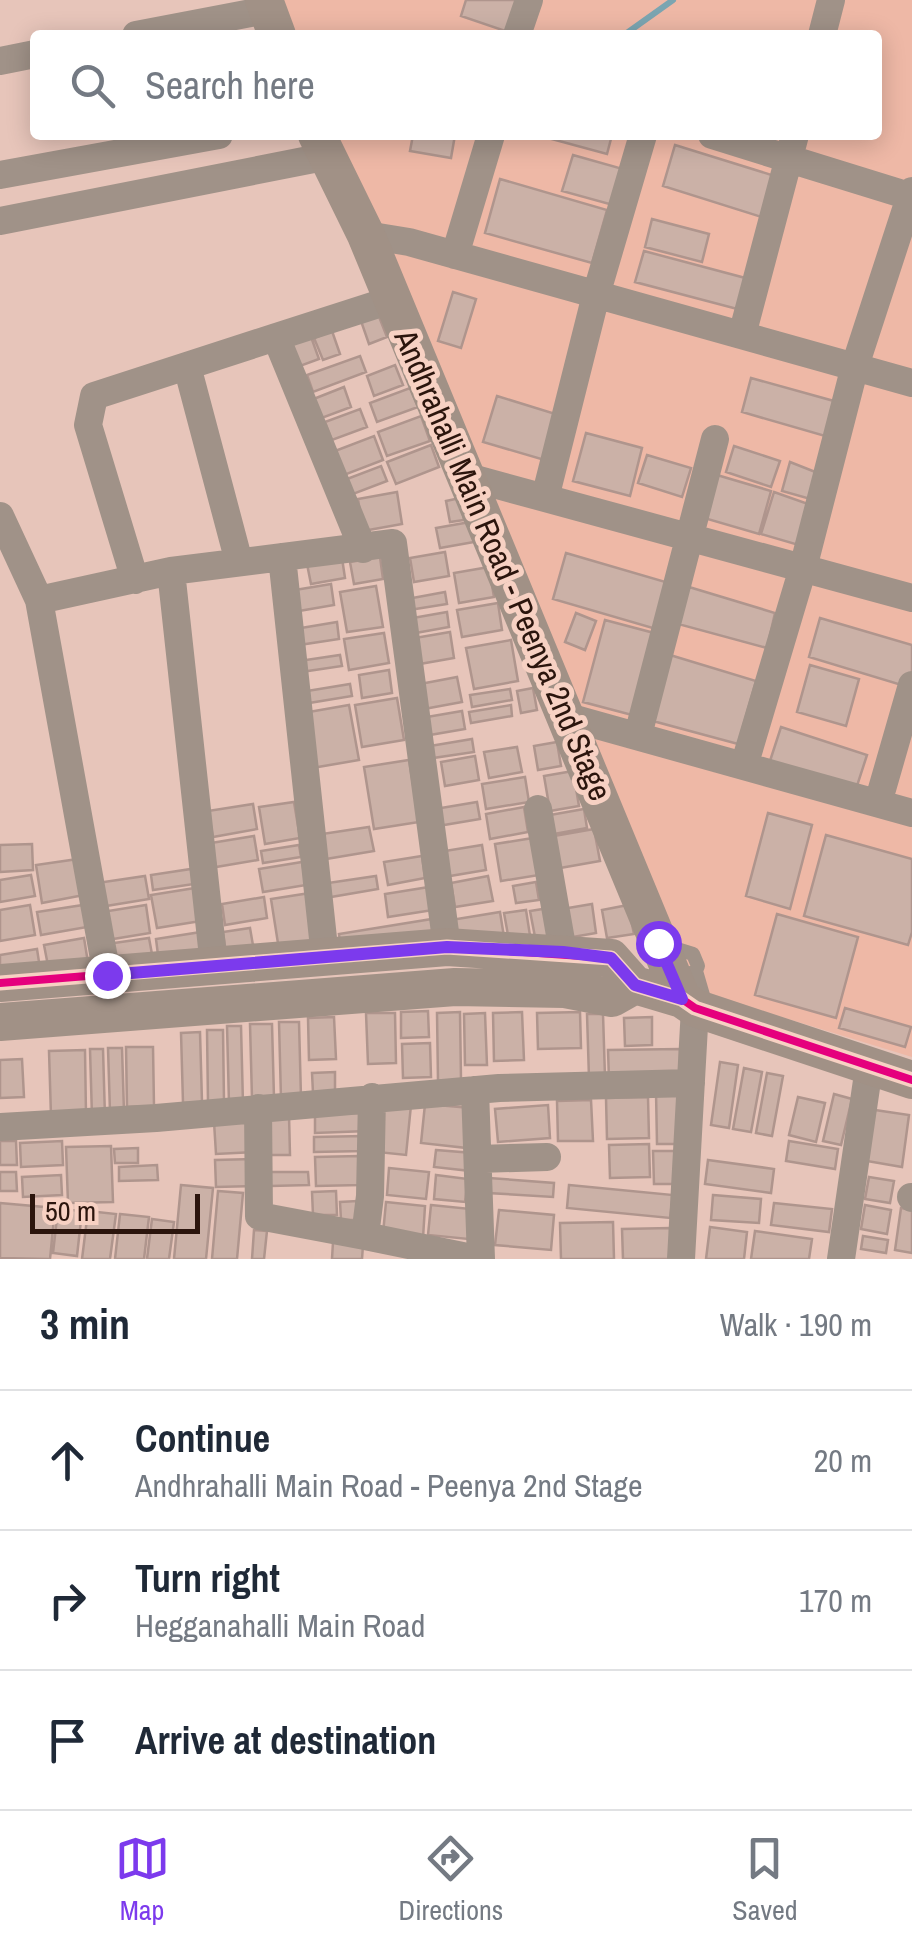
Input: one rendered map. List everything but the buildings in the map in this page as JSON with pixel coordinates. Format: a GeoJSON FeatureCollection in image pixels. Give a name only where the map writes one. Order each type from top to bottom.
{"type":"FeatureCollection","features":[{"type":"Feature","properties":{"kind":"main road","name":"Andhrahalli Main Road - Peenya 2nd Stage"},"geometry":{"type":"LineString","coordinates":[[323,145],[366,235],[468,477],[658,943],[691,994]]}},
{"type":"Feature","properties":{"kind":"main road"},"geometry":{"type":"LineString","coordinates":[[0,983],[447,947],[611,958],[635,985]]}},
{"type":"Feature","properties":{"kind":"main road"},"geometry":{"type":"LineString","coordinates":[[0,1022],[455,986],[565,990],[612,998],[635,985],[691,994],[869,1068],[912,1080]]}},
{"type":"Feature","properties":{"kind":"street"},"geometry":{"type":"LineString","coordinates":[[519,30],[529,0]]}},
{"type":"Feature","properties":{"kind":"street"},"geometry":{"type":"LineString","coordinates":[[823,30],[831,0]]}},
{"type":"Feature","properties":{"kind":"street"},"geometry":{"type":"LineString","coordinates":[[169,30],[269,15]]}},
{"type":"Feature","properties":{"kind":"street"},"geometry":{"type":"LineString","coordinates":[[0,61],[30,55]]}},
{"type":"Feature","properties":{"kind":"street"},"geometry":{"type":"LineString","coordinates":[[0,174],[191,140]]}},
{"type":"Feature","properties":{"kind":"street"},"geometry":{"type":"LineString","coordinates":[[455,255],[490,140]]}},
{"type":"Feature","properties":{"kind":"street"},"geometry":{"type":"LineString","coordinates":[[546,498],[596,296],[641,140]]}},
{"type":"Feature","properties":{"kind":"street"},"geometry":{"type":"LineString","coordinates":[[744,766],[803,568],[855,366],[911,195],[792,147],[745,140]]}},
{"type":"Feature","properties":{"kind":"street"},"geometry":{"type":"LineString","coordinates":[[0,221],[323,145]]}},
{"type":"Feature","properties":{"kind":"street"},"geometry":{"type":"LineString","coordinates":[[742,335],[792,147]]}},
{"type":"Feature","properties":{"kind":"street"},"geometry":{"type":"LineString","coordinates":[[366,235],[409,242],[912,383]]}},
{"type":"Feature","properties":{"kind":"street"},"geometry":{"type":"LineString","coordinates":[[135,580],[88,425],[94,396],[392,300]]}},
{"type":"Feature","properties":{"kind":"street"},"geometry":{"type":"LineString","coordinates":[[276,337],[363,549]]}},
{"type":"Feature","properties":{"kind":"street"},"geometry":{"type":"LineString","coordinates":[[187,366],[239,562]]}},
{"type":"Feature","properties":{"kind":"street"},"geometry":{"type":"LineString","coordinates":[[638,736],[715,440]]}},
{"type":"Feature","properties":{"kind":"street"},"geometry":{"type":"LineString","coordinates":[[468,477],[912,598]]}},
{"type":"Feature","properties":{"kind":"street"},"geometry":{"type":"LineString","coordinates":[[0,516],[39,600],[107,975]]}},
{"type":"Feature","properties":{"kind":"street"},"geometry":{"type":"LineString","coordinates":[[39,600],[171,570],[393,543],[447,947]]}},
{"type":"Feature","properties":{"kind":"street"},"geometry":{"type":"LineString","coordinates":[[282,557],[326,957]]}},
{"type":"Feature","properties":{"kind":"street"},"geometry":{"type":"LineString","coordinates":[[171,570],[214,966]]}},
{"type":"Feature","properties":{"kind":"street"},"geometry":{"type":"LineString","coordinates":[[878,803],[912,685]]}},
{"type":"Feature","properties":{"kind":"street"},"geometry":{"type":"LineString","coordinates":[[568,717],[912,813]]}},
{"type":"Feature","properties":{"kind":"street"},"geometry":{"type":"LineString","coordinates":[[538,809],[563,952]]}},
{"type":"Feature","properties":{"kind":"street"},"geometry":{"type":"LineString","coordinates":[[681,1259],[691,1083],[691,994]]}},
{"type":"Feature","properties":{"kind":"street"},"geometry":{"type":"LineString","coordinates":[[841,1259],[869,1068]]}},
{"type":"Feature","properties":{"kind":"street"},"geometry":{"type":"LineString","coordinates":[[0,1127],[476,1090],[691,1083]]}},
{"type":"Feature","properties":{"kind":"street"},"geometry":{"type":"LineString","coordinates":[[258,1108],[259,1216],[479,1259],[476,1090]]}},
{"type":"Feature","properties":{"kind":"street"},"geometry":{"type":"LineString","coordinates":[[365,1236],[372,1097]]}},
{"type":"Feature","properties":{"kind":"street"},"geometry":{"type":"LineString","coordinates":[[478,1159],[547,1157]]}},
{"type":"Feature","properties":{"kind":"shaded area"},"geometry":{"type":"Polygon","coordinates":[[[264,0],[912,0],[912,1057],[684,987],[318,140],[882,140],[882,30],[275,30],[264,0]]]}},
{"type":"Feature","properties":{"kind":"waterway"},"geometry":{"type":"LineString","coordinates":[[631,30],[673,0]]}},
{"type":"Feature","properties":{"kind":"transit line"},"geometry":{"type":"LineString","coordinates":[[0,983],[447,947],[611,958],[635,985],[912,1080]]}},
{"type":"Feature","properties":{"kind":"route"},"geometry":{"type":"LineString","coordinates":[[107,975],[447,947],[611,958],[635,985],[682,999],[658,943]]}}]}
